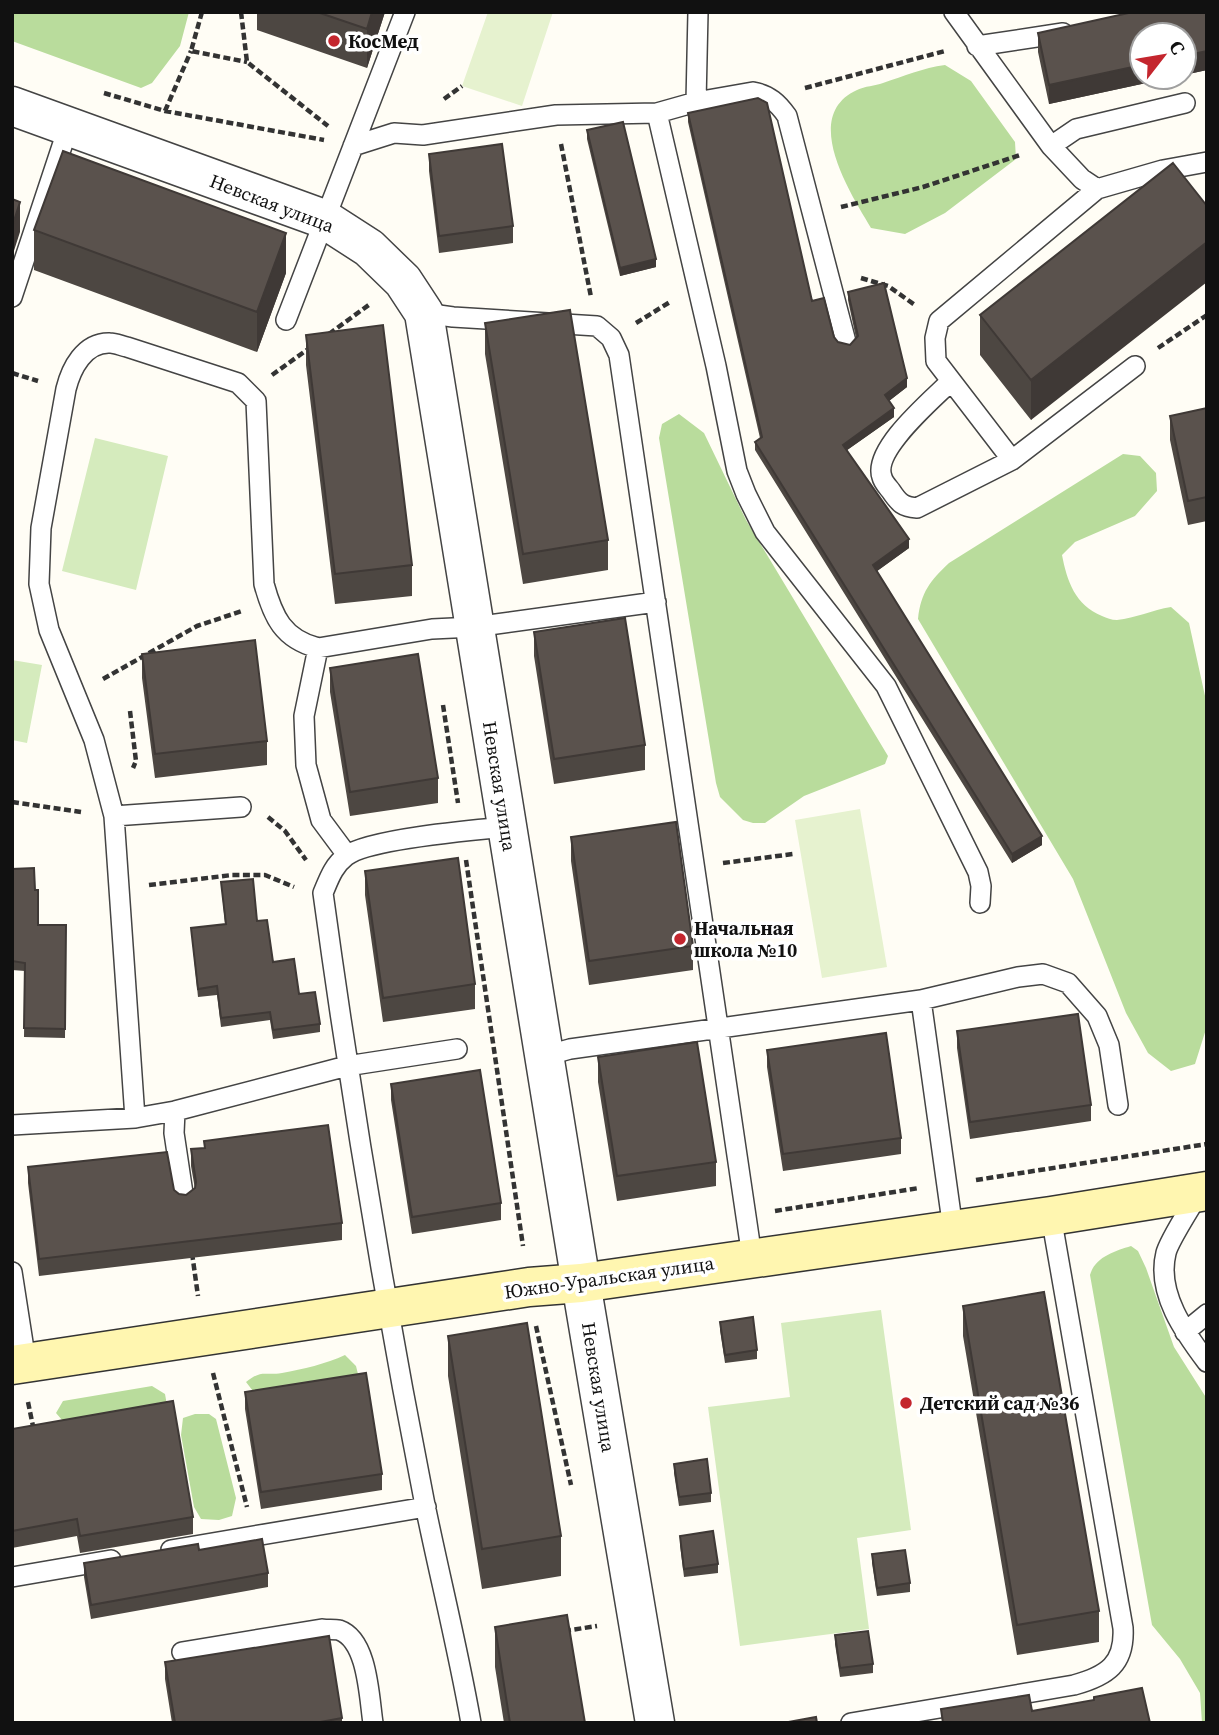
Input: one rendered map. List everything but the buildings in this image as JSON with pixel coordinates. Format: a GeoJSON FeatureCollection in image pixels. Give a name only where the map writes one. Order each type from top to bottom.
{"type":"FeatureCollection","features":[{"type":"Feature","properties":{"kind":"main road","name":"Южно-Уральская улица"},"geometry":{"type":"LineString","coordinates":[[19,1363],[389,1310],[529,1287],[581,1283],[1051,1216],[1204,1187]]}},
{"type":"Feature","properties":{"kind":"street","name":"Невская улица"},"geometry":{"type":"LineString","coordinates":[[12,106],[324,219],[369,248],[403,281],[425,313],[581,1283],[655,1723]]}},
{"type":"Feature","properties":{"kind":"lane"},"geometry":{"type":"LineString","coordinates":[[286,320],[405,12]]}},
{"type":"Feature","properties":{"kind":"lane"},"geometry":{"type":"LineString","coordinates":[[695,102],[698,12]]}},
{"type":"Feature","properties":{"kind":"lane"},"geometry":{"type":"LineString","coordinates":[[954,12],[1051,146],[1082,179],[1097,190]]}},
{"type":"Feature","properties":{"kind":"lane"},"geometry":{"type":"LineString","coordinates":[[977,46],[1084,29]]}},
{"type":"Feature","properties":{"kind":"lane"},"geometry":{"type":"LineString","coordinates":[[353,146],[394,134],[423,135],[556,115],[657,113],[695,102],[753,92],[770,97],[787,116],[846,342]]}},
{"type":"Feature","properties":{"kind":"lane"},"geometry":{"type":"LineString","coordinates":[[1051,146],[1076,129],[1185,103]]}},
{"type":"Feature","properties":{"kind":"lane"},"geometry":{"type":"LineString","coordinates":[[657,113],[698,285],[737,471],[746,494],[765,532],[886,685],[978,872],[980,903]]}},
{"type":"Feature","properties":{"kind":"lane"},"geometry":{"type":"LineString","coordinates":[[12,297],[68,128]]}},
{"type":"Feature","properties":{"kind":"lane"},"geometry":{"type":"LineString","coordinates":[[1012,460],[936,361],[935,338],[939,321],[1097,190],[1163,170],[1207,162]]}},
{"type":"Feature","properties":{"kind":"lane"},"geometry":{"type":"LineString","coordinates":[[425,313],[604,332],[619,355],[752,1257]]}},
{"type":"Feature","properties":{"kind":"lane"},"geometry":{"type":"LineString","coordinates":[[135,1118],[114,816],[94,740],[49,629],[39,583],[41,528],[71,369],[83,354],[109,343],[237,383],[256,401],[264,584],[280,624],[302,644],[318,648],[432,629],[474,627],[656,602]]}},
{"type":"Feature","properties":{"kind":"lane"},"geometry":{"type":"LineString","coordinates":[[950,382],[887,450],[882,461],[881,476],[899,503],[906,508],[917,508],[1012,460],[1135,366]]}},
{"type":"Feature","properties":{"kind":"lane"},"geometry":{"type":"LineString","coordinates":[[318,648],[304,716],[306,765],[321,820],[347,855]]}},
{"type":"Feature","properties":{"kind":"lane"},"geometry":{"type":"LineString","coordinates":[[114,816],[241,807]]}},
{"type":"Feature","properties":{"kind":"lane"},"geometry":{"type":"LineString","coordinates":[[471,1723],[389,1310],[347,1066],[323,893],[333,870],[347,855],[370,846],[462,831],[507,827]]}},
{"type":"Feature","properties":{"kind":"lane"},"geometry":{"type":"LineString","coordinates":[[545,1056],[570,1049],[921,1000],[1018,977],[1043,974],[1068,984],[1097,1016],[1109,1045],[1118,1105]]}},
{"type":"Feature","properties":{"kind":"lane"},"geometry":{"type":"LineString","coordinates":[[921,1000],[953,1229]]}},
{"type":"Feature","properties":{"kind":"lane"},"geometry":{"type":"LineString","coordinates":[[12,1125],[135,1118],[175,1111],[347,1066],[457,1049]]}},
{"type":"Feature","properties":{"kind":"lane"},"geometry":{"type":"LineString","coordinates":[[175,1111],[174,1133],[184,1200]]}},
{"type":"Feature","properties":{"kind":"lane"},"geometry":{"type":"LineString","coordinates":[[1204,1187],[1166,1253],[1165,1287],[1185,1332],[1207,1362]]}},
{"type":"Feature","properties":{"kind":"lane"},"geometry":{"type":"LineString","coordinates":[[851,1723],[1074,1685],[1105,1674],[1120,1656],[1124,1643],[1123,1628],[1051,1216]]}},
{"type":"Feature","properties":{"kind":"lane"},"geometry":{"type":"LineString","coordinates":[[12,1272],[19,1363]]}},
{"type":"Feature","properties":{"kind":"lane"},"geometry":{"type":"LineString","coordinates":[[1185,1332],[1207,1314]]}},
{"type":"Feature","properties":{"kind":"lane"},"geometry":{"type":"LineString","coordinates":[[157,1552],[426,1507]]}},
{"type":"Feature","properties":{"kind":"lane"},"geometry":{"type":"LineString","coordinates":[[12,1577],[130,1557]]}},
{"type":"Feature","properties":{"kind":"lane"},"geometry":{"type":"LineString","coordinates":[[182,1652],[322,1629],[340,1630],[353,1641],[363,1656],[373,1723]]}},
{"type":"Feature","properties":{"kind":"path"},"geometry":{"type":"LineString","coordinates":[[165,111],[191,51],[202,12]]}},
{"type":"Feature","properties":{"kind":"path"},"geometry":{"type":"LineString","coordinates":[[241,12],[247,62]]}},
{"type":"Feature","properties":{"kind":"path"},"geometry":{"type":"LineString","coordinates":[[770,97],[936,53],[977,46]]}},
{"type":"Feature","properties":{"kind":"path"},"geometry":{"type":"LineString","coordinates":[[191,51],[247,62],[353,146]]}},
{"type":"Feature","properties":{"kind":"path"},"geometry":{"type":"LineString","coordinates":[[102,92],[165,111],[353,146]]}},
{"type":"Feature","properties":{"kind":"path"},"geometry":{"type":"LineString","coordinates":[[556,115],[604,332],[698,285]]}},
{"type":"Feature","properties":{"kind":"path"},"geometry":{"type":"LineString","coordinates":[[813,213],[923,187],[1051,146]]}},
{"type":"Feature","properties":{"kind":"path"},"geometry":{"type":"LineString","coordinates":[[826,268],[888,286],[939,321]]}},
{"type":"Feature","properties":{"kind":"path"},"geometry":{"type":"LineString","coordinates":[[328,334],[374,301]]}},
{"type":"Feature","properties":{"kind":"path"},"geometry":{"type":"LineString","coordinates":[[1170,340],[1207,315]]}},
{"type":"Feature","properties":{"kind":"path"},"geometry":{"type":"LineString","coordinates":[[249,392],[317,342]]}},
{"type":"Feature","properties":{"kind":"path"},"geometry":{"type":"LineString","coordinates":[[76,699],[116,671],[197,626],[228,614],[270,604]]}},
{"type":"Feature","properties":{"kind":"path"},"geometry":{"type":"LineString","coordinates":[[12,802],[114,816]]}},
{"type":"Feature","properties":{"kind":"path"},"geometry":{"type":"LineString","coordinates":[[241,807],[269,818],[285,831],[301,851],[323,893]]}},
{"type":"Feature","properties":{"kind":"path"},"geometry":{"type":"LineString","coordinates":[[694,867],[793,854]]}},
{"type":"Feature","properties":{"kind":"path"},"geometry":{"type":"LineString","coordinates":[[119,889],[232,875],[265,875],[289,887],[323,893]]}},
{"type":"Feature","properties":{"kind":"path"},"geometry":{"type":"LineString","coordinates":[[746,1215],[1207,1144]]}},
{"type":"Feature","properties":{"kind":"path"},"geometry":{"type":"LineString","coordinates":[[19,1363],[35,1439]]}},
{"type":"Feature","properties":{"kind":"path"},"geometry":{"type":"LineString","coordinates":[[562,1631],[601,1626]]}},
{"type":"Feature","properties":{"kind":"green space"},"geometry":{"type":"Polygon","coordinates":[[[12,12],[189,12],[180,46],[152,83],[141,88],[12,41],[12,12]]]}},
{"type":"Feature","properties":{"kind":"green space"},"geometry":{"type":"Polygon","coordinates":[[[488,12],[553,12],[522,106],[462,86],[488,12]]]}},
{"type":"Feature","properties":{"kind":"green space"},"geometry":{"type":"Polygon","coordinates":[[[945,65],[971,81],[1015,142],[1016,159],[945,213],[905,234],[871,228],[852,196],[835,156],[831,136],[832,118],[840,102],[857,90],[945,65]]]}},
{"type":"Feature","properties":{"kind":"green space"},"geometry":{"type":"Polygon","coordinates":[[[679,414],[704,433],[746,520],[888,756],[885,764],[804,796],[765,823],[743,820],[720,797],[716,783],[659,438],[662,424],[679,414]]]}},
{"type":"Feature","properties":{"kind":"green space"},"geometry":{"type":"Polygon","coordinates":[[[95,438],[168,456],[136,590],[62,571],[95,438]]]}},
{"type":"Feature","properties":{"kind":"green space"},"geometry":{"type":"Polygon","coordinates":[[[1123,454],[1140,456],[1156,473],[1157,491],[1135,516],[1075,542],[1062,555],[1074,591],[1093,611],[1117,620],[1171,607],[1189,623],[1207,705],[1207,1026],[1195,1064],[1171,1071],[1148,1053],[1126,1013],[1073,879],[918,619],[921,601],[928,588],[949,563],[1123,454]]]}},
{"type":"Feature","properties":{"kind":"green space"},"geometry":{"type":"Polygon","coordinates":[[[12,660],[42,665],[27,743],[12,740],[12,660]]]}},
{"type":"Feature","properties":{"kind":"green space"},"geometry":{"type":"Polygon","coordinates":[[[860,809],[887,967],[822,978],[795,820],[860,809]]]}},
{"type":"Feature","properties":{"kind":"green space"},"geometry":{"type":"Polygon","coordinates":[[[1131,1246],[1138,1251],[1146,1268],[1174,1347],[1207,1399],[1207,1723],[1202,1723],[1200,1693],[1180,1659],[1152,1625],[1090,1275],[1101,1259],[1131,1246]]]}},
{"type":"Feature","properties":{"kind":"green space"},"geometry":{"type":"Polygon","coordinates":[[[881,1310],[911,1530],[857,1538],[869,1629],[740,1646],[708,1407],[790,1397],[781,1323],[881,1310]]]}},
{"type":"Feature","properties":{"kind":"green space"},"geometry":{"type":"Polygon","coordinates":[[[345,1355],[356,1366],[359,1378],[259,1399],[246,1382],[260,1374],[298,1370],[345,1355]]]}},
{"type":"Feature","properties":{"kind":"green space"},"geometry":{"type":"Polygon","coordinates":[[[152,1386],[165,1394],[168,1411],[68,1427],[56,1413],[63,1401],[152,1386]]]}},
{"type":"Feature","properties":{"kind":"green space"},"geometry":{"type":"Polygon","coordinates":[[[195,1414],[209,1414],[216,1419],[236,1498],[232,1516],[219,1520],[201,1519],[194,1507],[181,1435],[183,1418],[195,1414]]]}},
{"type":"Feature","properties":{"kind":"place","name":"КосМед"},"geometry":{"type":"Point","coordinates":[334,41]}},
{"type":"Feature","properties":{"kind":"place","name":"Начальная школа №10"},"geometry":{"type":"Point","coordinates":[680,939]}},
{"type":"Feature","properties":{"kind":"place","name":"Детский сад №36"},"geometry":{"type":"Point","coordinates":[906,1403]}}]}
